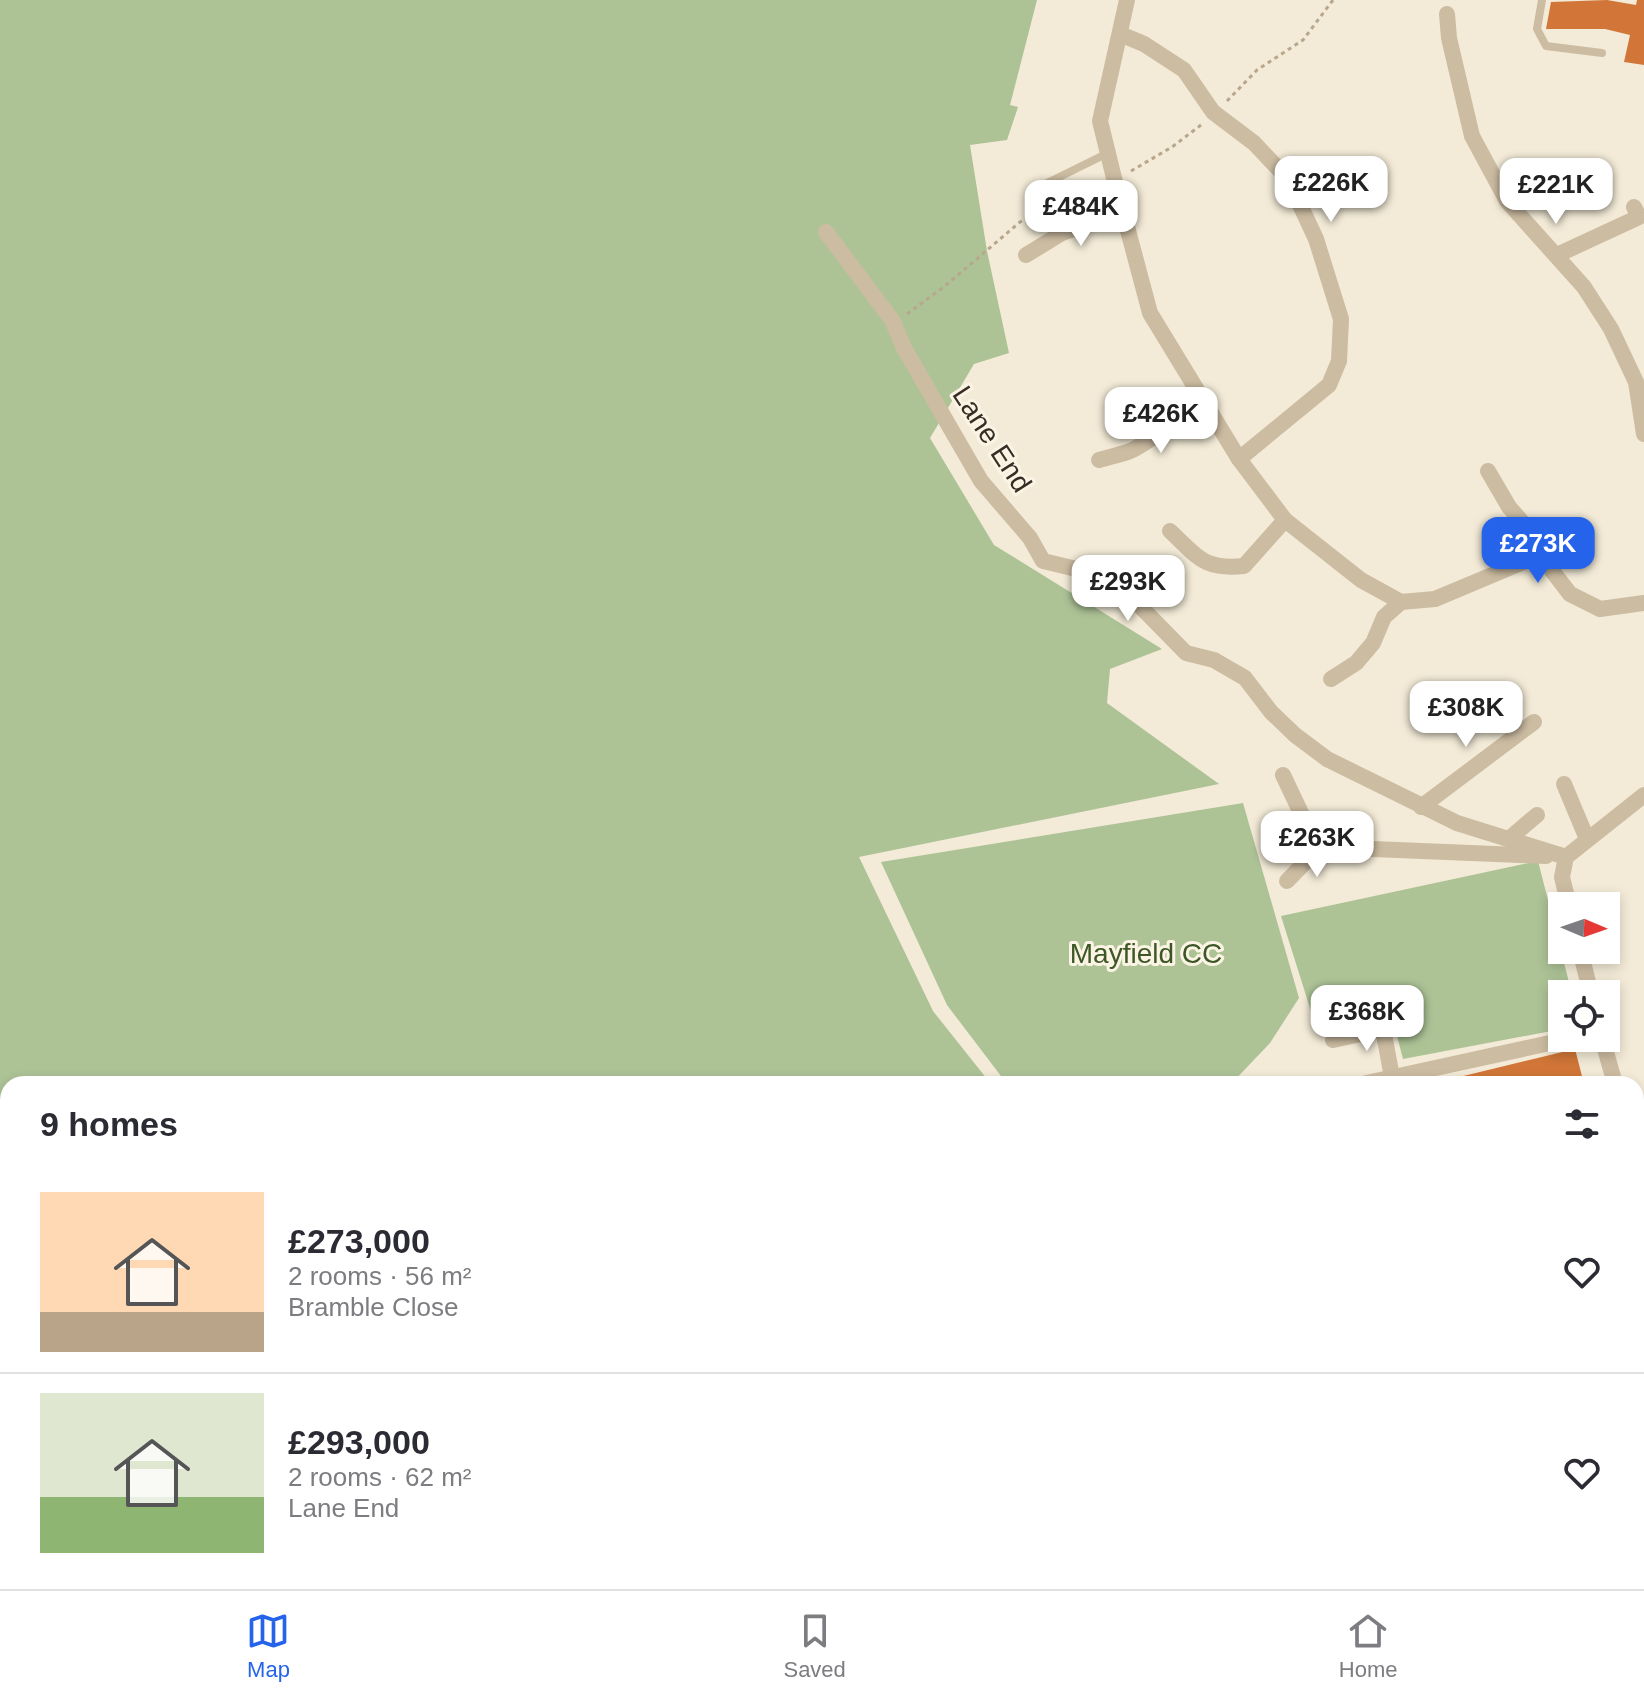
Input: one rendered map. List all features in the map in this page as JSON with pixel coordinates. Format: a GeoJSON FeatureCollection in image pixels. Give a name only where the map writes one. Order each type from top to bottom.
{"type":"FeatureCollection","features":[{"type":"Feature","properties":{"kind":"street"},"geometry":{"type":"LineString","coordinates":[[1127,0],[1100,121],[1150,313],[1239,459],[1285,520],[1361,580],[1401,602],[1435,599],[1540,555]]}},
{"type":"Feature","properties":{"kind":"street"},"geometry":{"type":"LineString","coordinates":[[1447,14],[1449,38],[1472,136],[1507,201],[1584,287],[1611,329],[1640,380],[1644,434]]}},
{"type":"Feature","properties":{"kind":"street"},"geometry":{"type":"LineString","coordinates":[[1120,34],[1144,44],[1184,70],[1213,112],[1254,143],[1288,179],[1316,239],[1341,319],[1339,361],[1329,385],[1239,459]]}},
{"type":"Feature","properties":{"kind":"street"},"geometry":{"type":"LineString","coordinates":[[1557,255],[1639,217],[1634,207]]}},
{"type":"Feature","properties":{"kind":"street"},"geometry":{"type":"LineString","coordinates":[[1026,255],[1062,233],[1123,212]]}},
{"type":"Feature","properties":{"kind":"street","name":"Lane End"},"geometry":{"type":"LineString","coordinates":[[826,232],[892,320],[904,348],[981,481],[1030,538],[1043,561],[1089,572],[1133,599],[1186,653],[1214,660],[1245,678],[1271,712],[1327,759],[1457,823],[1566,857]]}},
{"type":"Feature","properties":{"kind":"street"},"geometry":{"type":"LineString","coordinates":[[1099,460],[1131,450],[1175,418],[1204,403]]}},
{"type":"Feature","properties":{"kind":"street"},"geometry":{"type":"LineString","coordinates":[[1488,471],[1509,507],[1530,531],[1540,555],[1570,594],[1600,609],[1644,603]]}},
{"type":"Feature","properties":{"kind":"street"},"geometry":{"type":"LineString","coordinates":[[1170,531],[1204,563],[1222,568],[1244,566],[1285,520]]}},
{"type":"Feature","properties":{"kind":"street"},"geometry":{"type":"LineString","coordinates":[[1331,679],[1356,663],[1373,643],[1384,617],[1401,602]]}},
{"type":"Feature","properties":{"kind":"street"},"geometry":{"type":"LineString","coordinates":[[1421,807],[1534,722]]}},
{"type":"Feature","properties":{"kind":"street"},"geometry":{"type":"LineString","coordinates":[[1283,775],[1318,849]]}},
{"type":"Feature","properties":{"kind":"street"},"geometry":{"type":"LineString","coordinates":[[1564,784],[1587,839]]}},
{"type":"Feature","properties":{"kind":"street"},"geometry":{"type":"LineString","coordinates":[[1566,892],[1562,877],[1566,857],[1644,795]]}},
{"type":"Feature","properties":{"kind":"street"},"geometry":{"type":"LineString","coordinates":[[1510,838],[1537,815]]}},
{"type":"Feature","properties":{"kind":"street"},"geometry":{"type":"LineString","coordinates":[[1287,881],[1318,849],[1566,857]]}},
{"type":"Feature","properties":{"kind":"street"},"geometry":{"type":"LineString","coordinates":[[1333,1040],[1383,1029],[1392,1076]]}},
{"type":"Feature","properties":{"kind":"street"},"geometry":{"type":"LineString","coordinates":[[1397,1076],[1548,1043]]}},
{"type":"Feature","properties":{"kind":"street"},"geometry":{"type":"LineString","coordinates":[[1606,1052],[1613,1076]]}},
{"type":"Feature","properties":{"kind":"lane"},"geometry":{"type":"LineString","coordinates":[[1542,0],[1537,29],[1546,46],[1602,53]]}},
{"type":"Feature","properties":{"kind":"lane"},"geometry":{"type":"LineString","coordinates":[[1039,187],[1108,153]]}},
{"type":"Feature","properties":{"kind":"path"},"geometry":{"type":"LineString","coordinates":[[892,320],[895,323],[1020,222],[1090,185],[1130,172],[1172,147],[1209,119],[1257,70],[1303,40],[1333,0]]}},
{"type":"Feature","properties":{"kind":"green space"},"geometry":{"type":"Polygon","coordinates":[[[0,0],[1037,0],[1010,105],[1018,107],[1007,140],[970,145],[987,251],[1009,353],[974,364],[930,438],[994,545],[1162,649],[1110,669],[1107,703],[1219,784],[859,857],[933,1011],[985,1076],[0,1076],[0,0]]]}},
{"type":"Feature","properties":{"kind":"green space","name":"Mayfield CC"},"geometry":{"type":"Polygon","coordinates":[[[1243,803],[1299,998],[1270,1043],[1239,1076],[1001,1076],[947,1005],[881,862],[1243,803]]]}},
{"type":"Feature","properties":{"kind":"green space"},"geometry":{"type":"Polygon","coordinates":[[[1538,861],[1548,900],[1548,964],[1564,964],[1568,980],[1548,980],[1548,1032],[1403,1059],[1389,1005],[1315,1024],[1281,916],[1538,861]]]}},
{"type":"Feature","properties":{"kind":"building"},"geometry":{"type":"Polygon","coordinates":[[[1607,0],[1636,5],[1637,0],[1644,0],[1644,65],[1624,62],[1630,35],[1605,29],[1546,29],[1551,2],[1607,0]]]}},
{"type":"Feature","properties":{"kind":"building"},"geometry":{"type":"Polygon","coordinates":[[[1563,1052],[1576,1052],[1582,1076],[1463,1076],[1563,1052]]]}}]}
